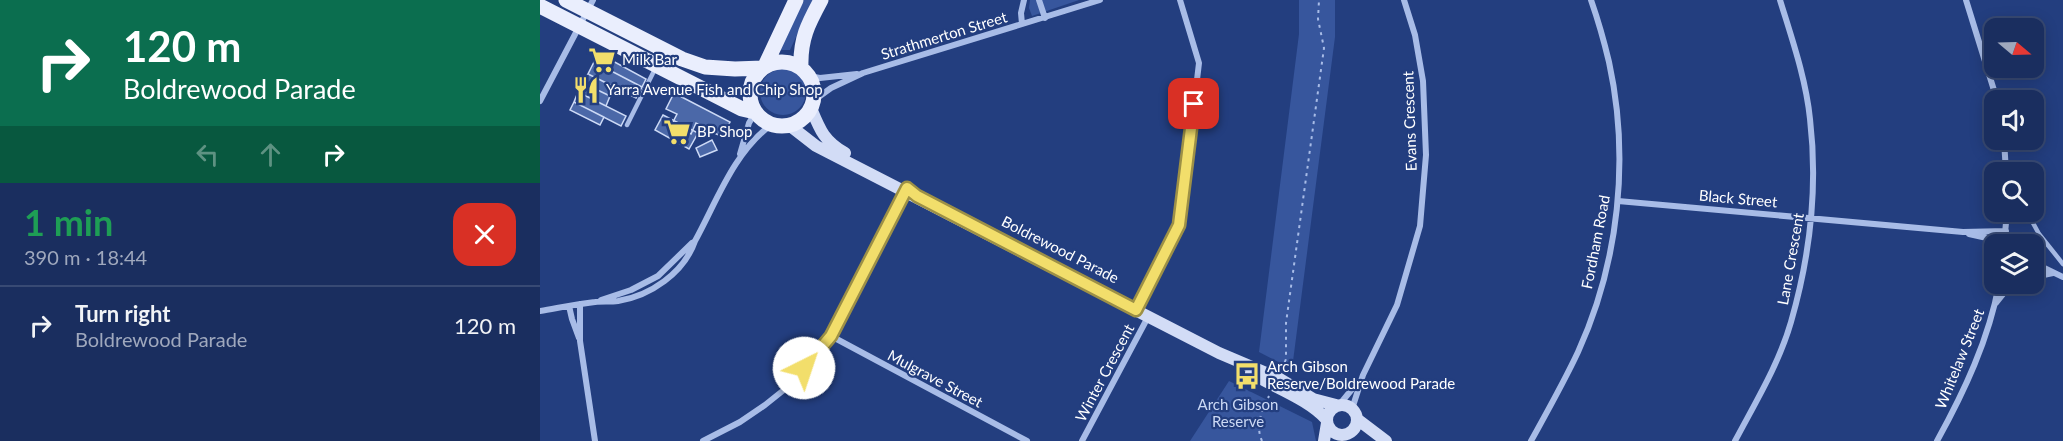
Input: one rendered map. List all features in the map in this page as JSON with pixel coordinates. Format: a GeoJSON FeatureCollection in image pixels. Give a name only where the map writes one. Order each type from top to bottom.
{"type":"FeatureCollection","features":[{"type":"Feature","properties":{"kind":"main road"},"geometry":{"type":"LineString","coordinates":[[566,0],[590,6],[679,57],[705,67],[735,69],[764,67],[783,62],[805,72]]}},
{"type":"Feature","properties":{"kind":"main road"},"geometry":{"type":"LineString","coordinates":[[796,0],[764,67],[758,72],[751,85],[750,99],[755,112],[765,122],[771,124],[789,126],[802,119],[812,105],[814,88],[805,72],[801,45],[807,26],[821,0]]}},
{"type":"Feature","properties":{"kind":"main road"},"geometry":{"type":"LineString","coordinates":[[540,6],[742,110],[755,112]]}},
{"type":"Feature","properties":{"kind":"main road"},"geometry":{"type":"LineString","coordinates":[[671,72],[679,57]]}},
{"type":"Feature","properties":{"kind":"main road","name":"Boldrewood Parade"},"geometry":{"type":"LineString","coordinates":[[812,105],[821,134],[835,147],[910,192]]}},
{"type":"Feature","properties":{"kind":"main road","name":"Boldrewood Parade"},"geometry":{"type":"LineString","coordinates":[[789,126],[816,146],[910,192],[1276,383],[1313,399],[1346,409],[1386,441]]}},
{"type":"Feature","properties":{"kind":"main road","name":"Boldrewood Parade"},"geometry":{"type":"LineString","coordinates":[[1276,383],[1311,405],[1327,421]]}},
{"type":"Feature","properties":{"kind":"main road"},"geometry":{"type":"LineString","coordinates":[[1324,441],[1327,421],[1329,411],[1346,409],[1356,424],[1344,436],[1332,432],[1327,421]]}},
{"type":"Feature","properties":{"kind":"main road","name":"Boldrewood Parade"},"geometry":{"type":"LineString","coordinates":[[1344,436],[1386,441]]}},
{"type":"Feature","properties":{"kind":"street"},"geometry":{"type":"LineString","coordinates":[[1022,24],[1021,13],[1024,0]]}},
{"type":"Feature","properties":{"kind":"street"},"geometry":{"type":"LineString","coordinates":[[1039,0],[1045,18]]}},
{"type":"Feature","properties":{"kind":"street","name":"Strathmerton Street"},"geometry":{"type":"LineString","coordinates":[[812,105],[831,88],[864,73],[1100,0]]}},
{"type":"Feature","properties":{"kind":"street"},"geometry":{"type":"LineString","coordinates":[[1136,310],[1180,222],[1199,63],[1180,0]]}},
{"type":"Feature","properties":{"kind":"street","name":"Evans Crescent"},"geometry":{"type":"LineString","coordinates":[[1346,409],[1397,305],[1420,226],[1426,155],[1423,81],[1415,35],[1404,0]]}},
{"type":"Feature","properties":{"kind":"street","name":"Fordham Road"},"geometry":{"type":"LineString","coordinates":[[1531,441],[1578,351],[1591,317],[1602,285],[1618,201],[1619,152],[1616,110],[1609,62],[1591,0]]}},
{"type":"Feature","properties":{"kind":"street","name":"Lane Crescent"},"geometry":{"type":"LineString","coordinates":[[1735,441],[1768,378],[1791,323],[1805,264],[1812,218],[1810,118],[1797,57],[1780,0]]}},
{"type":"Feature","properties":{"kind":"street"},"geometry":{"type":"LineString","coordinates":[[1966,0],[1994,90]]}},
{"type":"Feature","properties":{"kind":"street"},"geometry":{"type":"LineString","coordinates":[[540,101],[590,6]]}},
{"type":"Feature","properties":{"kind":"street","name":"Strathmerton Street"},"geometry":{"type":"LineString","coordinates":[[805,72],[820,78],[864,73]]}},
{"type":"Feature","properties":{"kind":"street"},"geometry":{"type":"LineString","coordinates":[[738,160],[749,123],[755,112]]}},
{"type":"Feature","properties":{"kind":"street"},"geometry":{"type":"LineString","coordinates":[[540,311],[597,301],[617,301],[637,296],[666,279],[686,260],[738,160],[760,133],[771,124]]}},
{"type":"Feature","properties":{"kind":"street"},"geometry":{"type":"LineString","coordinates":[[703,441],[740,422],[765,405],[785,388],[831,336],[910,192]]}},
{"type":"Feature","properties":{"kind":"street","name":"Black Street"},"geometry":{"type":"LineString","coordinates":[[1618,201],[1963,232],[2006,231]]}},
{"type":"Feature","properties":{"kind":"street"},"geometry":{"type":"LineString","coordinates":[[2006,222],[2006,234]]}},
{"type":"Feature","properties":{"kind":"street","name":"Black Street"},"geometry":{"type":"LineString","coordinates":[[1963,232],[1984,239]]}},
{"type":"Feature","properties":{"kind":"street"},"geometry":{"type":"LineString","coordinates":[[2044,268],[2053,273]]}},
{"type":"Feature","properties":{"kind":"street"},"geometry":{"type":"LineString","coordinates":[[2044,272],[2063,276]]}},
{"type":"Feature","properties":{"kind":"street"},"geometry":{"type":"LineString","coordinates":[[2044,275],[2053,273]]}},
{"type":"Feature","properties":{"kind":"street","name":"Whitelaw Street"},"geometry":{"type":"LineString","coordinates":[[1937,441],[1962,395],[1997,294]]}},
{"type":"Feature","properties":{"kind":"street"},"geometry":{"type":"LineString","coordinates":[[1995,303],[2003,294]]}},
{"type":"Feature","properties":{"kind":"street"},"geometry":{"type":"LineString","coordinates":[[580,304],[580,341],[595,441]]}},
{"type":"Feature","properties":{"kind":"street"},"geometry":{"type":"LineString","coordinates":[[569,306],[580,341]]}},
{"type":"Feature","properties":{"kind":"street","name":"Winter Crescent"},"geometry":{"type":"LineString","coordinates":[[1082,441],[1149,317]]}},
{"type":"Feature","properties":{"kind":"street","name":"Mulgrave Street"},"geometry":{"type":"LineString","coordinates":[[831,336],[1027,441]]}},
{"type":"Feature","properties":{"kind":"street","name":"Evans Crescent"},"geometry":{"type":"LineString","coordinates":[[1346,409],[1363,375]]}},
{"type":"Feature","properties":{"kind":"lane"},"geometry":{"type":"LineString","coordinates":[[627,124],[657,65]]}},
{"type":"Feature","properties":{"kind":"lane"},"geometry":{"type":"LineString","coordinates":[[2032,222],[2063,264]]}},
{"type":"Feature","properties":{"kind":"path"},"geometry":{"type":"LineString","coordinates":[[1262,441],[1258,433],[1263,408],[1286,359],[1286,323],[1324,48],[1318,19],[1319,0]]}},
{"type":"Feature","properties":{"kind":"green space"},"geometry":{"type":"Polygon","coordinates":[[[804,0],[813,0],[790,50],[779,50],[804,0]]]}},
{"type":"Feature","properties":{"kind":"green space"},"geometry":{"type":"Polygon","coordinates":[[[1030,0],[1079,0],[1032,16],[1029,8],[1030,0]]]}},
{"type":"Feature","properties":{"kind":"green space"},"geometry":{"type":"Polygon","coordinates":[[[1299,0],[1335,0],[1335,37],[1292,369],[1259,352],[1299,34],[1299,0]]]}},
{"type":"Feature","properties":{"kind":"green space"},"geometry":{"type":"Polygon","coordinates":[[[783,69],[799,76],[806,92],[799,108],[783,115],[767,108],[760,92],[767,76],[783,69]]]}},
{"type":"Feature","properties":{"kind":"green space","name":"Arch Gibson Reserve"},"geometry":{"type":"Polygon","coordinates":[[[1229,381],[1312,422],[1316,441],[1190,441],[1229,381]]]}},
{"type":"Feature","properties":{"kind":"building"},"geometry":{"type":"Polygon","coordinates":[[[598,53],[646,79],[642,87],[594,62],[598,53]]]}},
{"type":"Feature","properties":{"kind":"building"},"geometry":{"type":"Polygon","coordinates":[[[594,62],[642,87],[636,98],[588,74],[594,62]]]}},
{"type":"Feature","properties":{"kind":"building"},"geometry":{"type":"Polygon","coordinates":[[[588,74],[615,87],[610,96],[583,83],[588,74]]]}},
{"type":"Feature","properties":{"kind":"building"},"geometry":{"type":"Polygon","coordinates":[[[583,83],[610,96],[606,106],[578,92],[583,83]]]}},
{"type":"Feature","properties":{"kind":"building"},"geometry":{"type":"Polygon","coordinates":[[[578,92],[626,116],[621,126],[574,102],[578,92]]]}},
{"type":"Feature","properties":{"kind":"building"},"geometry":{"type":"Polygon","coordinates":[[[674,93],[730,122],[722,137],[696,123],[691,134],[672,124],[677,114],[666,109],[674,93]]]}},
{"type":"Feature","properties":{"kind":"building"},"geometry":{"type":"Polygon","coordinates":[[[574,102],[604,117],[600,125],[570,110],[574,102]]]}},
{"type":"Feature","properties":{"kind":"building","name":"BP Shop"},"geometry":{"type":"Polygon","coordinates":[[[663,115],[698,133],[689,149],[655,130],[663,115]]]}},
{"type":"Feature","properties":{"kind":"building"},"geometry":{"type":"Polygon","coordinates":[[[712,140],[717,150],[700,157],[696,148],[712,140]]]}},
{"type":"Feature","properties":{"kind":"place","name":"Milk Bar"},"geometry":{"type":"Point","coordinates":[602,60]}},
{"type":"Feature","properties":{"kind":"place","name":"Yarra Avenue Fish and Chip Shop"},"geometry":{"type":"Point","coordinates":[586,90]}},
{"type":"Feature","properties":{"kind":"place","name":"BP Shop"},"geometry":{"type":"Point","coordinates":[677,132]}},
{"type":"Feature","properties":{"kind":"place","name":"Arch Gibson Reserve/Boldrewood Parade"},"geometry":{"type":"Point","coordinates":[1247,376]}},
{"type":"Feature","properties":{"kind":"route"},"geometry":{"type":"LineString","coordinates":[[804,368],[831,336],[907,188],[917,196],[1136,310],[1179,225],[1194,104]]}}]}
